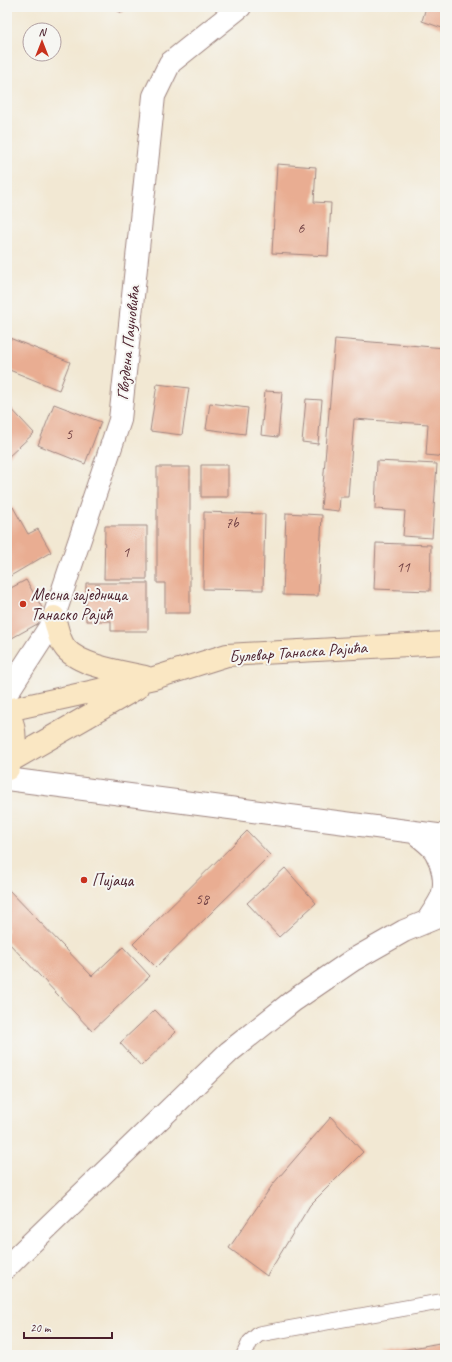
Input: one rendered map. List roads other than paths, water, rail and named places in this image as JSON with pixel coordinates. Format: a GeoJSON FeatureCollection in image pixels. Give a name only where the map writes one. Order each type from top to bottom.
{"type":"FeatureCollection","features":[{"type":"Feature","properties":{"kind":"main road"},"geometry":{"type":"LineString","coordinates":[[54,617],[60,637],[66,649],[84,661],[119,672],[154,678]]}},
{"type":"Feature","properties":{"kind":"main road","name":"Булевар Танаска Рајића"},"geometry":{"type":"LineString","coordinates":[[154,678],[227,655],[445,643]]}},
{"type":"Feature","properties":{"kind":"main road"},"geometry":{"type":"LineString","coordinates":[[9,770],[15,743],[14,726],[7,704],[154,678]]}},
{"type":"Feature","properties":{"kind":"main road"},"geometry":{"type":"LineString","coordinates":[[9,770],[154,678]]}},
{"type":"Feature","properties":{"kind":"street","name":"Гвоздена Пауновића"},"geometry":{"type":"LineString","coordinates":[[7,704],[51,625],[120,420],[154,96],[170,62],[240,7]]}},
{"type":"Feature","properties":{"kind":"street"},"geometry":{"type":"LineString","coordinates":[[9,770],[445,836]]}},
{"type":"Feature","properties":{"kind":"street"},"geometry":{"type":"LineString","coordinates":[[7,1267],[229,1052],[293,1001],[353,960],[404,931],[436,917],[442,896],[443,871],[434,850],[414,832]]}},
{"type":"Feature","properties":{"kind":"lane"},"geometry":{"type":"LineString","coordinates":[[244,1355],[250,1342],[259,1334],[445,1301]]}},
{"type":"Feature","properties":{"kind":"place","name":"Месна заједница Танаско Рајић"},"geometry":{"type":"Point","coordinates":[23,604]}},
{"type":"Feature","properties":{"kind":"place","name":"Пијаца"},"geometry":{"type":"Point","coordinates":[84,880]}}]}
